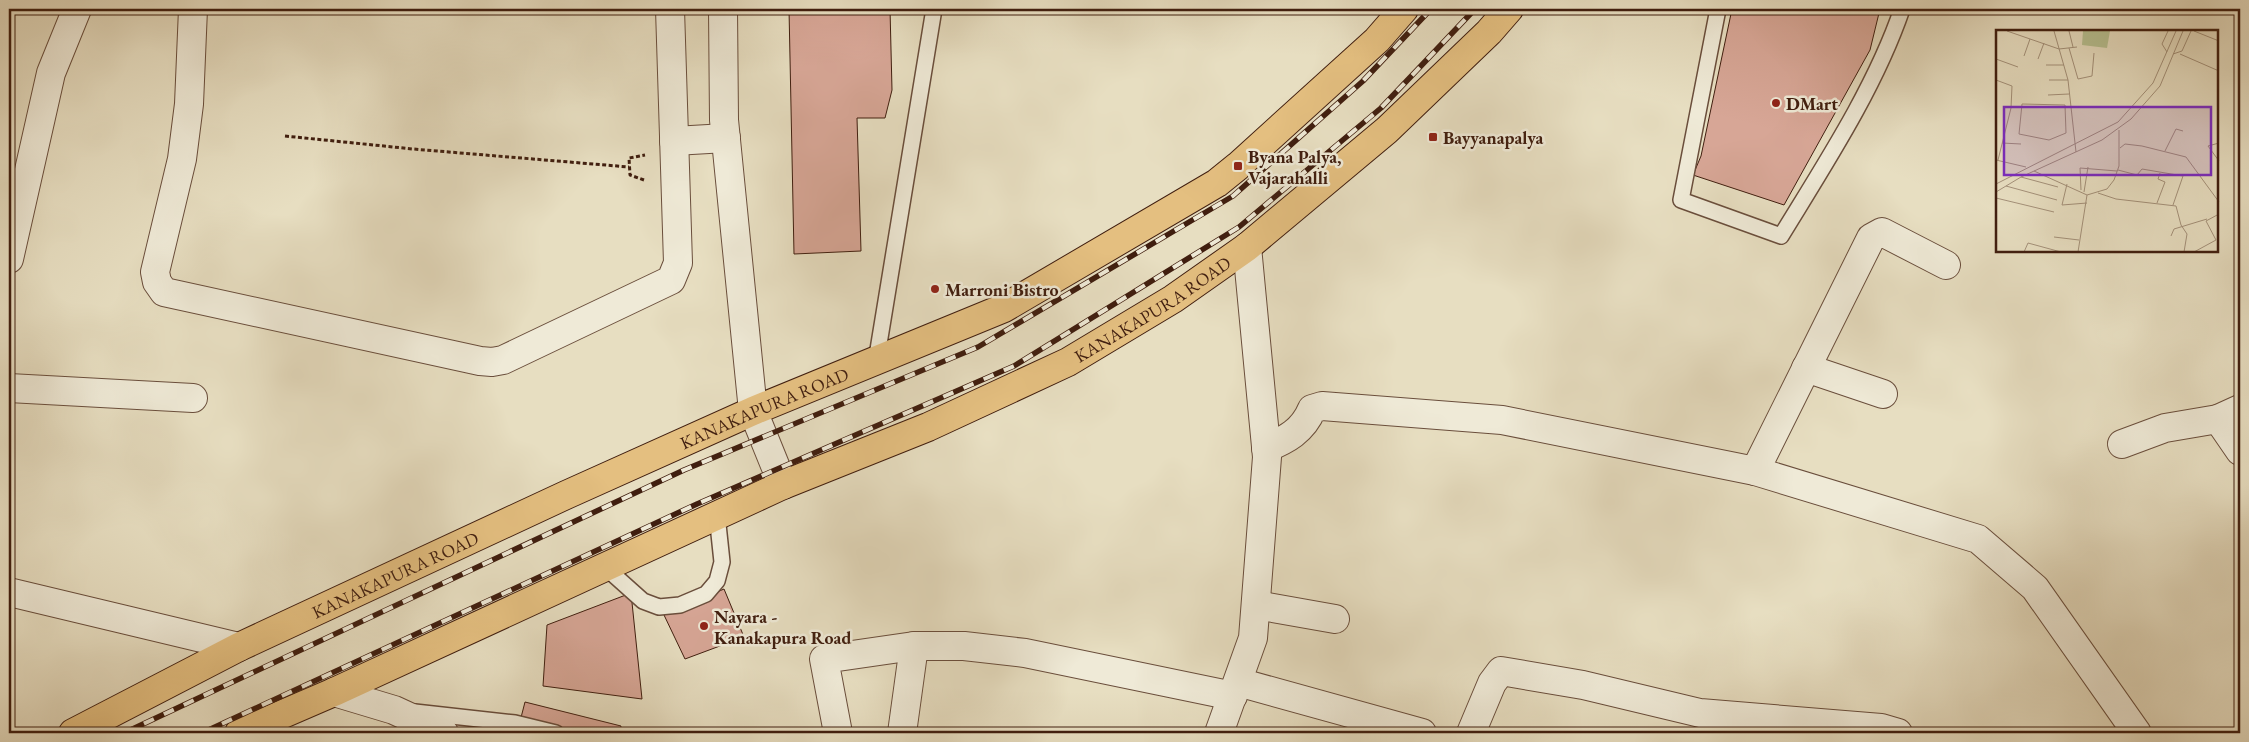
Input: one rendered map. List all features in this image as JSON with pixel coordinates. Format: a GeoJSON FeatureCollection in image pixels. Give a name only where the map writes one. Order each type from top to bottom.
{"type":"FeatureCollection","features":[{"type":"Feature","properties":{"kind":"highway","name":"KANAKAPURA ROAD"},"geometry":{"type":"LineString","coordinates":[[73,733],[239,647],[752,411],[876,362],[1004,308],[1217,183],[1377,40],[1404,9]]}},
{"type":"Feature","properties":{"kind":"highway","name":"KANAKAPURA ROAD"},"geometry":{"type":"LineString","coordinates":[[238,733],[334,692],[783,485],[928,427],[1068,362],[1173,299],[1247,248],[1387,130],[1488,32],[1509,9]]}},
{"type":"Feature","properties":{"kind":"street"},"geometry":{"type":"LineString","coordinates":[[9,259],[51,73],[77,9]]}},
{"type":"Feature","properties":{"kind":"street"},"geometry":{"type":"LineString","coordinates":[[193,9],[189,104],[182,159],[155,272],[157,282],[164,292],[480,361],[492,362],[503,360],[671,280],[678,264],[670,9]]}},
{"type":"Feature","properties":{"kind":"street"},"geometry":{"type":"LineString","coordinates":[[722,9],[725,129],[752,411],[783,485]]}},
{"type":"Feature","properties":{"kind":"street"},"geometry":{"type":"LineString","coordinates":[[674,133],[725,129]]}},
{"type":"Feature","properties":{"kind":"street"},"geometry":{"type":"LineString","coordinates":[[1754,472],[1871,238],[1882,232],[1946,265]]}},
{"type":"Feature","properties":{"kind":"street"},"geometry":{"type":"LineString","coordinates":[[1219,733],[1253,638],[1266,448],[1247,248]]}},
{"type":"Feature","properties":{"kind":"street"},"geometry":{"type":"LineString","coordinates":[[1806,368],[1882,394]]}},
{"type":"Feature","properties":{"kind":"street"},"geometry":{"type":"LineString","coordinates":[[9,388],[193,398]]}},
{"type":"Feature","properties":{"kind":"street"},"geometry":{"type":"LineString","coordinates":[[1266,448],[1286,440],[1306,423],[1312,410],[1322,406],[1502,420],[1754,472],[1978,539],[2035,588],[2137,733]]}},
{"type":"Feature","properties":{"kind":"street"},"geometry":{"type":"LineString","coordinates":[[2122,444],[2165,428],[2229,414],[2240,451]]}},
{"type":"Feature","properties":{"kind":"street"},"geometry":{"type":"LineString","coordinates":[[9,592],[239,647]]}},
{"type":"Feature","properties":{"kind":"street"},"geometry":{"type":"LineString","coordinates":[[1256,605],[1335,619]]}},
{"type":"Feature","properties":{"kind":"street"},"geometry":{"type":"LineString","coordinates":[[902,733],[914,646]]}},
{"type":"Feature","properties":{"kind":"street"},"geometry":{"type":"LineString","coordinates":[[838,733],[824,659],[914,646],[964,646],[1025,653],[1235,689],[1422,733]]}},
{"type":"Feature","properties":{"kind":"street"},"geometry":{"type":"LineString","coordinates":[[1471,733],[1492,683],[1501,671],[1584,685],[1697,723],[1882,728],[1898,733]]}},
{"type":"Feature","properties":{"kind":"street"},"geometry":{"type":"LineString","coordinates":[[334,692],[394,710],[444,733]]}},
{"type":"Feature","properties":{"kind":"lane"},"geometry":{"type":"LineString","coordinates":[[876,362],[934,9]]}},
{"type":"Feature","properties":{"kind":"lane"},"geometry":{"type":"LineString","coordinates":[[1718,9],[1680,200],[1781,236],[1860,99],[1894,32],[1902,9]]}},
{"type":"Feature","properties":{"kind":"lane"},"geometry":{"type":"LineString","coordinates":[[605,567],[643,601],[659,607],[680,605],[706,594],[717,581],[722,562],[717,515]]}},
{"type":"Feature","properties":{"kind":"lane"},"geometry":{"type":"LineString","coordinates":[[394,710],[515,723],[556,733]]}},
{"type":"Feature","properties":{"kind":"path"},"geometry":{"type":"LineString","coordinates":[[285,136],[629,167]]}},
{"type":"Feature","properties":{"kind":"building"},"geometry":{"type":"Polygon","coordinates":[[[789,9],[890,9],[892,90],[885,118],[857,118],[861,251],[794,254],[789,9]]]}},
{"type":"Feature","properties":{"kind":"building","name":"DMart"},"geometry":{"type":"Polygon","coordinates":[[[1732,9],[1880,9],[1870,50],[1784,205],[1693,175],[1701,156],[1732,9]]]}},
{"type":"Feature","properties":{"kind":"building","name":"Nayara - Kanakapura Road"},"geometry":{"type":"Polygon","coordinates":[[[724,589],[744,637],[685,659],[664,615],[724,589]]]}},
{"type":"Feature","properties":{"kind":"building"},"geometry":{"type":"Polygon","coordinates":[[[631,593],[642,699],[543,686],[547,625],[631,593]]]}},
{"type":"Feature","properties":{"kind":"building"},"geometry":{"type":"Polygon","coordinates":[[[525,702],[621,726],[620,733],[517,733],[525,702]]]}},
{"type":"Feature","properties":{"kind":"railway"},"geometry":{"type":"LineString","coordinates":[[124,733],[684,470],[978,347],[1233,196],[1363,81],[1431,9]]}},
{"type":"Feature","properties":{"kind":"railway"},"geometry":{"type":"LineString","coordinates":[[202,733],[697,504],[1014,366],[1239,227],[1381,108],[1475,9]]}},
{"type":"Feature","properties":{"kind":"place","name":"DMart"},"geometry":{"type":"Point","coordinates":[1776,103]}},
{"type":"Feature","properties":{"kind":"place","name":"Bayyanapalya"},"geometry":{"type":"Point","coordinates":[1433,137]}},
{"type":"Feature","properties":{"kind":"place","name":"Byana Palya, Vajarahalli"},"geometry":{"type":"Point","coordinates":[1238,166]}},
{"type":"Feature","properties":{"kind":"place","name":"Marroni Bistro"},"geometry":{"type":"Point","coordinates":[935,289]}},
{"type":"Feature","properties":{"kind":"place","name":"Nayara - Kanakapura Road"},"geometry":{"type":"Point","coordinates":[704,626]}}]}
